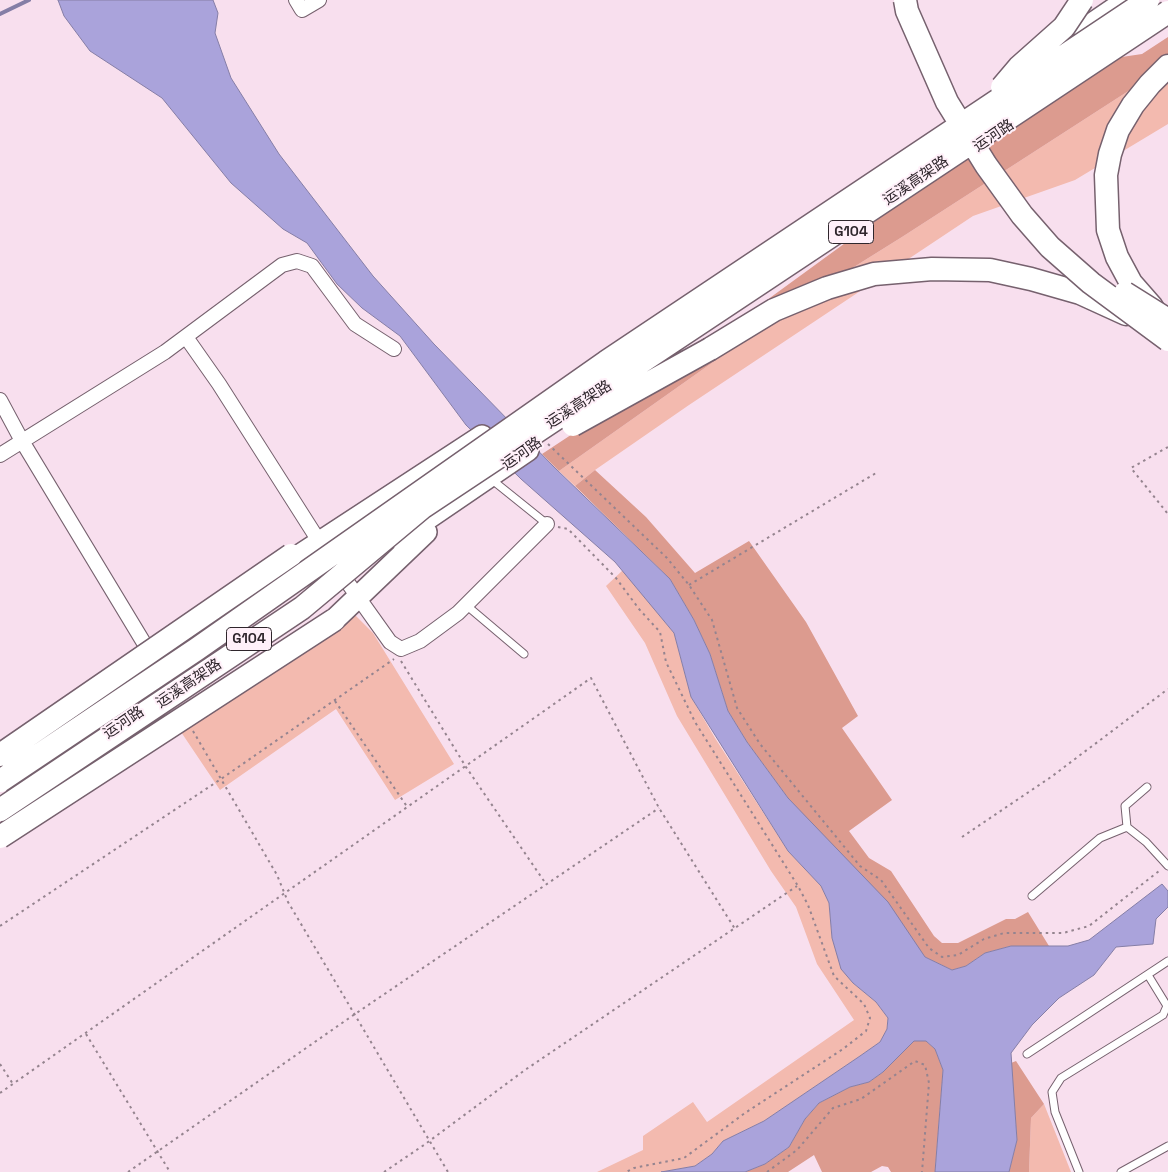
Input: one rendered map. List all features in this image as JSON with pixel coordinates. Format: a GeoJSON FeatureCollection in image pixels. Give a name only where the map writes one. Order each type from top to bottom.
{"type":"FeatureCollection","features":[{"type":"Feature","properties":{"kind":"highway"},"geometry":{"type":"LineString","coordinates":[[905,0],[907,11],[947,102],[991,172],[1022,216],[1050,247],[1091,283],[1153,316]]}},
{"type":"Feature","properties":{"kind":"highway"},"geometry":{"type":"LineString","coordinates":[[920,0],[924,16],[962,100],[1033,209],[1106,281],[1153,316]]}},
{"type":"Feature","properties":{"kind":"highway"},"geometry":{"type":"LineString","coordinates":[[983,109],[1018,67],[1064,27],[1082,0]]}},
{"type":"Feature","properties":{"kind":"highway","name":"运溪高架路"},"geometry":{"type":"LineString","coordinates":[[0,781],[197,649],[606,362],[1148,0]]}},
{"type":"Feature","properties":{"kind":"highway","name":"运溪高架路"},"geometry":{"type":"LineString","coordinates":[[0,810],[302,608],[423,507],[1168,12]]}},
{"type":"Feature","properties":{"kind":"highway"},"geometry":{"type":"LineString","coordinates":[[1168,66],[1150,84],[1123,122],[1110,154],[1106,175],[1108,230],[1117,257],[1130,283],[1168,340]]}},
{"type":"Feature","properties":{"kind":"highway"},"geometry":{"type":"LineString","coordinates":[[423,507],[710,349],[774,310],[827,288],[874,274],[932,269],[990,270],[1031,278],[1153,316]]}},
{"type":"Feature","properties":{"kind":"highway"},"geometry":{"type":"LineString","coordinates":[[0,755],[290,555]]}},
{"type":"Feature","properties":{"kind":"highway"},"geometry":{"type":"LineString","coordinates":[[0,837],[334,620]]}},
{"type":"Feature","properties":{"kind":"main road","name":"G104"},"geometry":{"type":"LineString","coordinates":[[0,755],[319,540],[468,446],[1127,0]]}},
{"type":"Feature","properties":{"kind":"main road","name":"运河路"},"geometry":{"type":"LineString","coordinates":[[0,806],[1168,19]]}},
{"type":"Feature","properties":{"kind":"main road"},"geometry":{"type":"LineString","coordinates":[[334,620],[467,492]]}},
{"type":"Feature","properties":{"kind":"main road"},"geometry":{"type":"LineString","coordinates":[[290,555],[319,540]]}},
{"type":"Feature","properties":{"kind":"street"},"geometry":{"type":"LineString","coordinates":[[296,0],[302,10],[319,0]]}},
{"type":"Feature","properties":{"kind":"street"},"geometry":{"type":"LineString","coordinates":[[0,455],[186,337],[282,265],[297,260],[312,266],[355,324],[394,349]]}},
{"type":"Feature","properties":{"kind":"street"},"geometry":{"type":"LineString","coordinates":[[186,337],[219,384],[342,576],[390,642],[401,649],[420,641],[466,605],[547,524]]}},
{"type":"Feature","properties":{"kind":"street"},"geometry":{"type":"LineString","coordinates":[[0,400],[22,441],[150,653]]}},
{"type":"Feature","properties":{"kind":"lane"},"geometry":{"type":"LineString","coordinates":[[493,474],[547,524]]}},
{"type":"Feature","properties":{"kind":"lane"},"geometry":{"type":"LineString","coordinates":[[466,605],[524,654]]}},
{"type":"Feature","properties":{"kind":"lane"},"geometry":{"type":"LineString","coordinates":[[1147,787],[1125,806],[1127,827],[1146,842],[1167,865]]}},
{"type":"Feature","properties":{"kind":"lane"},"geometry":{"type":"LineString","coordinates":[[1032,896],[1100,838],[1127,827]]}},
{"type":"Feature","properties":{"kind":"lane"},"geometry":{"type":"LineString","coordinates":[[1027,1054],[1168,961]]}},
{"type":"Feature","properties":{"kind":"lane"},"geometry":{"type":"LineString","coordinates":[[1080,1172],[1055,1112],[1052,1092],[1061,1078],[1163,1015],[1167,1006],[1148,975]]}},
{"type":"Feature","properties":{"kind":"lane"},"geometry":{"type":"LineString","coordinates":[[1121,1172],[1168,1146]]}},
{"type":"Feature","properties":{"kind":"path"},"geometry":{"type":"LineString","coordinates":[[539,442],[667,558],[689,585],[712,620],[737,708],[760,744],[860,866],[881,880],[929,948],[942,957],[958,955],[984,939],[1004,933],[1063,933],[1089,926],[1167,865]]}},
{"type":"Feature","properties":{"kind":"path"},"geometry":{"type":"LineString","coordinates":[[1168,447],[1131,468],[1168,514]]}},
{"type":"Feature","properties":{"kind":"path"},"geometry":{"type":"LineString","coordinates":[[689,585],[876,473]]}},
{"type":"Feature","properties":{"kind":"path"},"geometry":{"type":"LineString","coordinates":[[547,524],[568,529],[616,578],[639,609],[660,632],[666,662],[695,722],[798,886],[808,905],[834,976],[864,1004],[870,1018],[866,1031],[843,1049],[745,1112],[684,1158],[634,1168],[626,1172]]}},
{"type":"Feature","properties":{"kind":"path"},"geometry":{"type":"LineString","coordinates":[[0,926],[221,779],[398,656],[466,767],[546,884]]}},
{"type":"Feature","properties":{"kind":"path"},"geometry":{"type":"LineString","coordinates":[[0,1093],[591,678],[659,808],[735,928]]}},
{"type":"Feature","properties":{"kind":"path"},"geometry":{"type":"LineString","coordinates":[[962,836],[1051,777],[1168,689]]}},
{"type":"Feature","properties":{"kind":"path"},"geometry":{"type":"LineString","coordinates":[[335,700],[408,808]]}},
{"type":"Feature","properties":{"kind":"path"},"geometry":{"type":"LineString","coordinates":[[189,724],[277,875],[284,892],[448,1172]]}},
{"type":"Feature","properties":{"kind":"path"},"geometry":{"type":"LineString","coordinates":[[128,1172],[355,1014],[659,808]]}},
{"type":"Feature","properties":{"kind":"path"},"geometry":{"type":"LineString","coordinates":[[384,1172],[525,1070],[798,886]]}},
{"type":"Feature","properties":{"kind":"path"},"geometry":{"type":"LineString","coordinates":[[86,1034],[170,1172]]}},
{"type":"Feature","properties":{"kind":"path"},"geometry":{"type":"LineString","coordinates":[[767,1172],[797,1150],[833,1108],[861,1099],[915,1061],[925,1065],[928,1083],[922,1172]]}},
{"type":"Feature","properties":{"kind":"path"},"geometry":{"type":"LineString","coordinates":[[0,1064],[14,1084]]}},
{"type":"Feature","properties":{"kind":"shaded area"},"geometry":{"type":"Polygon","coordinates":[[[58,0],[213,0],[218,13],[215,33],[231,78],[279,154],[373,276],[434,344],[554,467],[670,579],[694,620],[710,654],[728,711],[747,742],[788,798],[888,902],[925,957],[952,970],[966,966],[985,953],[1011,946],[1068,946],[1089,940],[1162,884],[1168,891],[1168,907],[1156,919],[1153,944],[1116,947],[1094,975],[1059,998],[1032,1025],[1011,1053],[1017,1140],[1009,1172],[935,1172],[943,1070],[935,1049],[926,1041],[914,1041],[883,1072],[869,1082],[850,1087],[819,1103],[805,1119],[789,1147],[765,1164],[745,1172],[661,1172],[695,1166],[712,1154],[723,1141],[764,1121],[880,1042],[887,1029],[888,1018],[876,1002],[853,983],[841,969],[832,938],[829,903],[821,886],[788,851],[691,697],[674,633],[615,562],[521,479],[466,425],[400,336],[362,308],[337,284],[307,243],[283,229],[231,183],[162,98],[90,51],[64,16],[58,0]]]}},
{"type":"Feature","properties":{"kind":"shaded area"},"geometry":{"type":"Polygon","coordinates":[[[1168,37],[1168,70],[1147,79],[801,300],[559,471],[542,454],[686,359],[1095,61],[1142,54],[1168,37]]]}},
{"type":"Feature","properties":{"kind":"shaded area"},"geometry":{"type":"Polygon","coordinates":[[[1168,70],[1168,124],[1075,180],[973,216],[689,405],[575,486],[559,471],[801,300],[1147,79],[1168,70]]]}},
{"type":"Feature","properties":{"kind":"shaded area"},"geometry":{"type":"Polygon","coordinates":[[[595,470],[646,517],[695,573],[749,541],[806,622],[858,716],[842,728],[892,800],[849,831],[869,858],[891,871],[934,936],[942,943],[958,943],[1006,919],[1015,919],[1028,912],[1049,946],[1011,946],[985,953],[966,966],[952,970],[925,957],[788,798],[747,742],[728,711],[710,654],[694,620],[670,579],[575,486],[595,470]]]}},
{"type":"Feature","properties":{"kind":"shaded area"},"geometry":{"type":"Polygon","coordinates":[[[623,570],[674,633],[691,697],[715,738],[788,851],[821,886],[829,903],[832,938],[853,983],[876,1002],[888,1018],[887,1029],[880,1042],[860,1056],[764,1121],[723,1141],[712,1154],[695,1166],[661,1172],[597,1172],[643,1150],[643,1136],[693,1102],[707,1122],[854,1020],[817,964],[796,907],[771,871],[677,716],[645,643],[606,586],[623,570]]]}},
{"type":"Feature","properties":{"kind":"shaded area"},"geometry":{"type":"Polygon","coordinates":[[[355,615],[373,633],[454,764],[395,800],[336,709],[220,790],[179,729],[355,615]]]}},
{"type":"Feature","properties":{"kind":"shaded area"},"geometry":{"type":"Polygon","coordinates":[[[914,1041],[926,1041],[935,1049],[943,1070],[935,1172],[891,1172],[888,1167],[882,1166],[871,1172],[822,1172],[814,1155],[788,1172],[745,1172],[765,1164],[789,1147],[805,1119],[819,1103],[850,1087],[869,1082],[883,1072],[914,1041]]]}},
{"type":"Feature","properties":{"kind":"shaded area"},"geometry":{"type":"Polygon","coordinates":[[[1016,1061],[1044,1104],[1031,1118],[1029,1172],[1009,1172],[1017,1140],[1011,1063],[1016,1061]]]}},
{"type":"Feature","properties":{"kind":"shaded area"},"geometry":{"type":"Polygon","coordinates":[[[1044,1104],[1071,1172],[1029,1172],[1031,1118],[1044,1104]]]}},
{"type":"Feature","properties":{"kind":"waterway"},"geometry":{"type":"LineString","coordinates":[[0,14],[29,0]]}}]}
